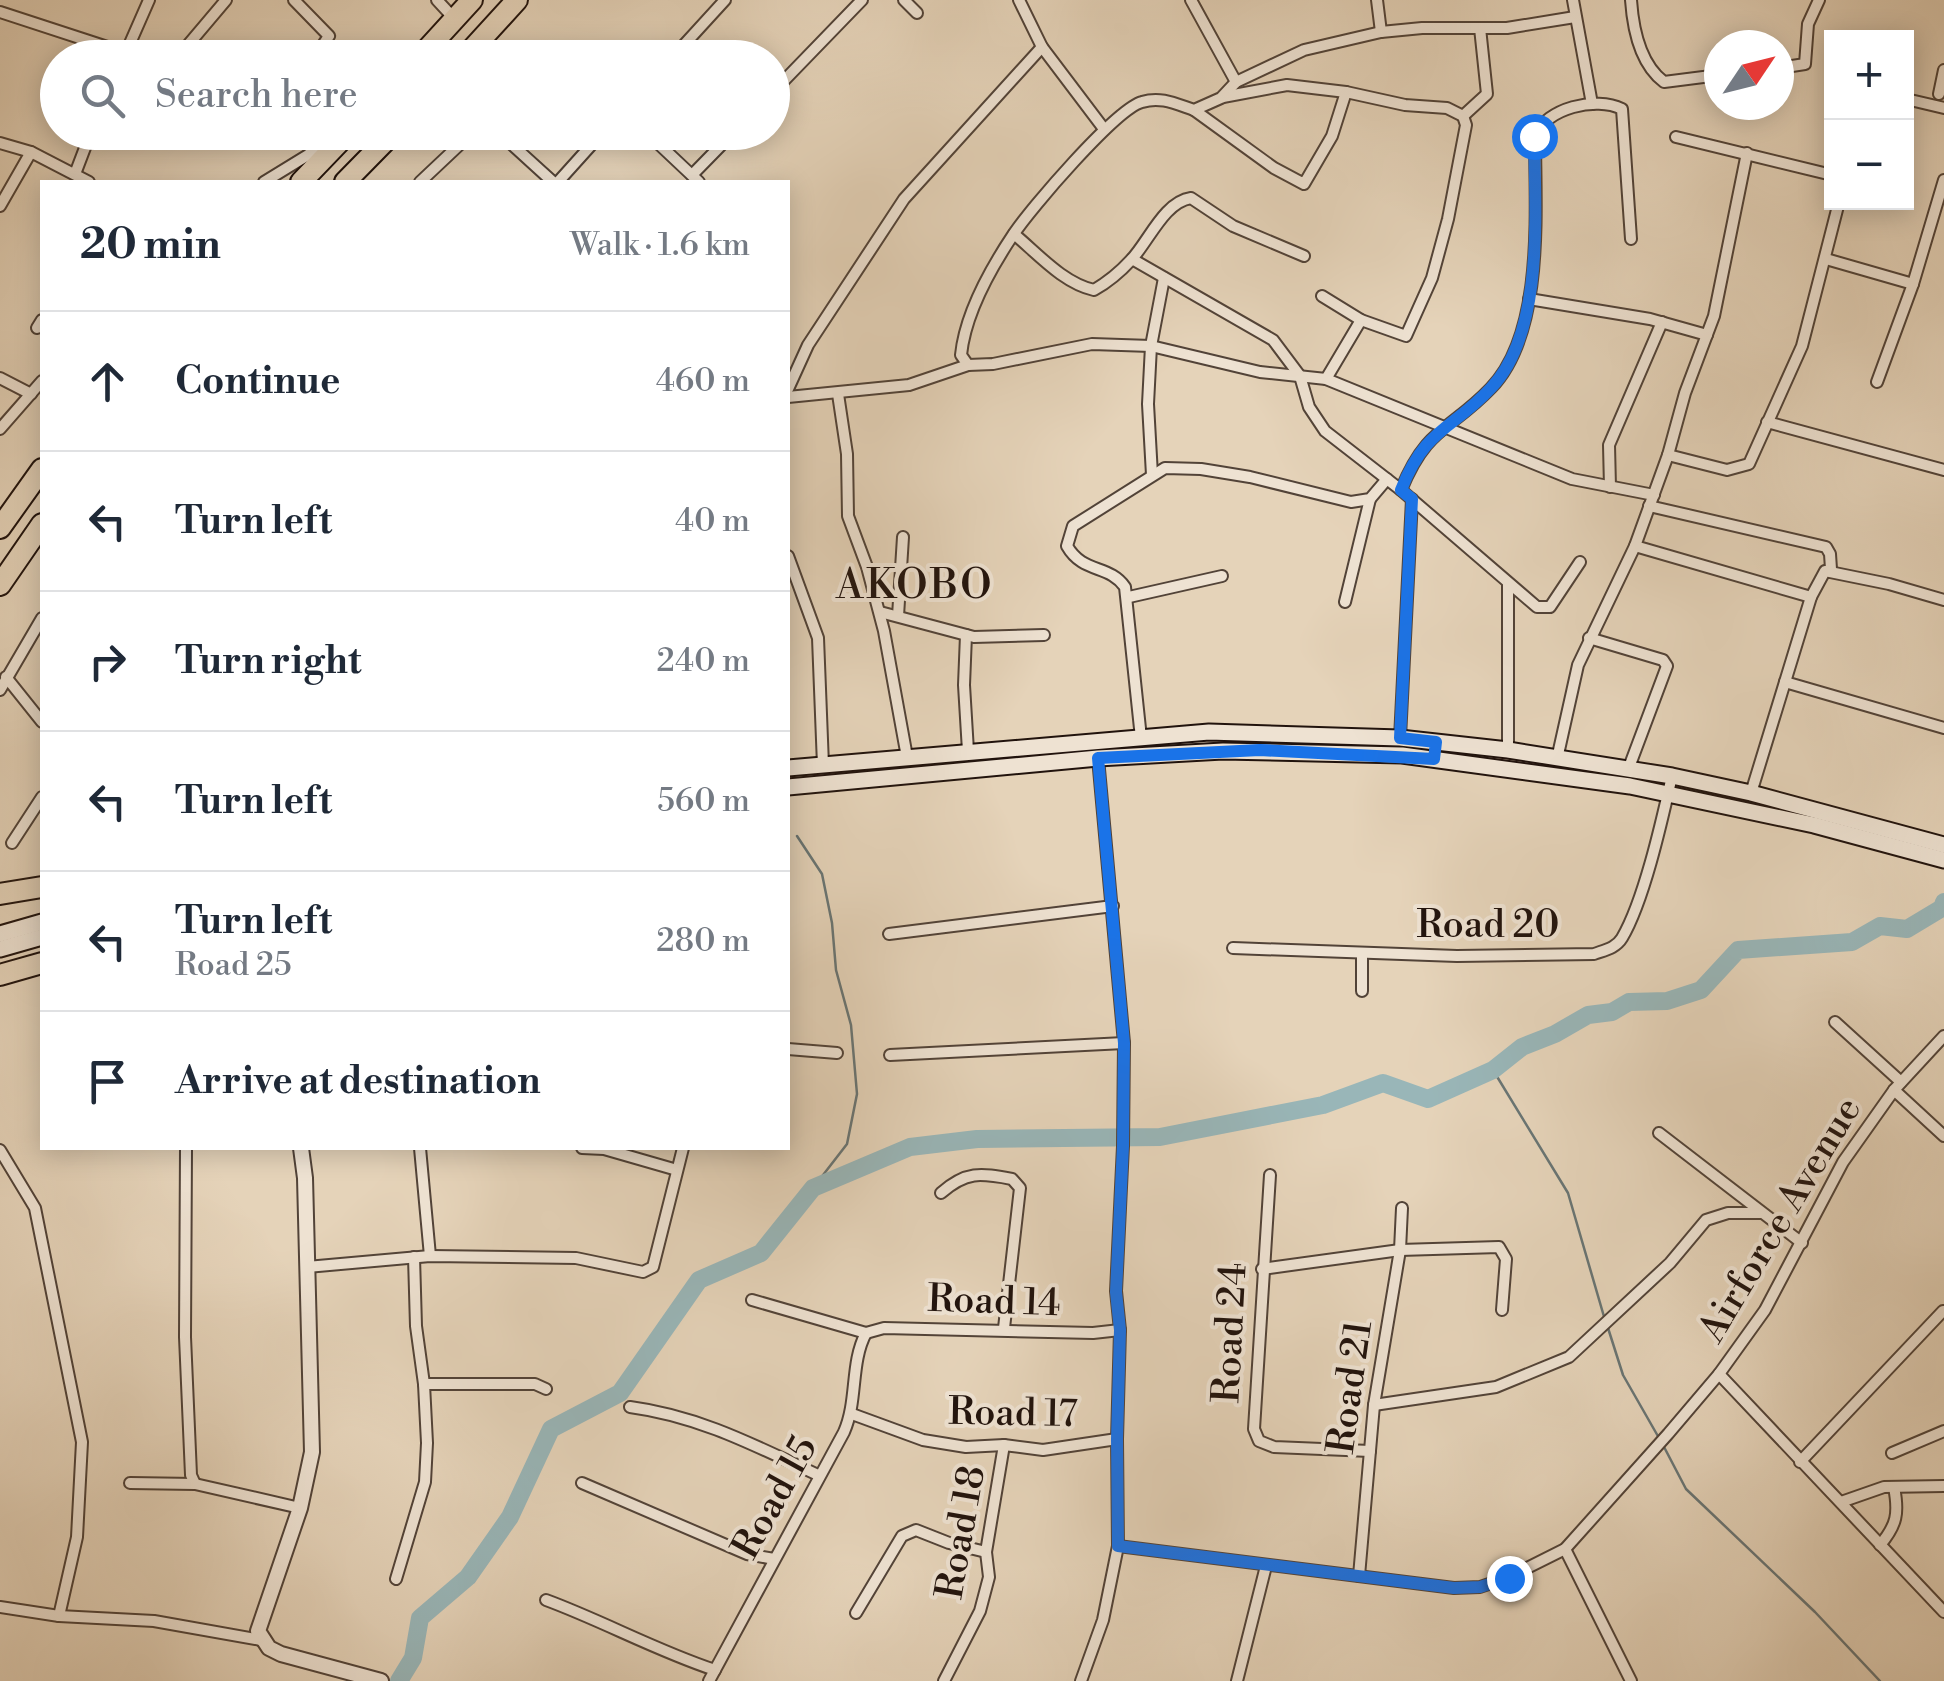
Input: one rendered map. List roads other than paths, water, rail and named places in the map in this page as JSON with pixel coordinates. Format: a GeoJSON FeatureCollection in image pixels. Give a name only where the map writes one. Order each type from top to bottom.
{"type":"FeatureCollection","features":[{"type":"Feature","properties":{"kind":"highway"},"geometry":{"type":"LineString","coordinates":[[435,40],[472,0]]}},
{"type":"Feature","properties":{"kind":"highway"},"geometry":{"type":"LineString","coordinates":[[481,40],[517,2]]}},
{"type":"Feature","properties":{"kind":"highway"},"geometry":{"type":"LineString","coordinates":[[303,180],[332,150]]}},
{"type":"Feature","properties":{"kind":"highway"},"geometry":{"type":"LineString","coordinates":[[347,180],[376,150]]}},
{"type":"Feature","properties":{"kind":"highway"},"geometry":{"type":"LineString","coordinates":[[0,528],[40,472]]}},
{"type":"Feature","properties":{"kind":"highway"},"geometry":{"type":"LineString","coordinates":[[0,585],[40,527]]}},
{"type":"Feature","properties":{"kind":"highway"},"geometry":{"type":"LineString","coordinates":[[0,894],[40,887]]}},
{"type":"Feature","properties":{"kind":"highway"},"geometry":{"type":"LineString","coordinates":[[0,975],[40,964]]}},
{"type":"Feature","properties":{"kind":"main road"},"geometry":{"type":"LineString","coordinates":[[790,768],[1226,732],[1400,738],[1508,750],[1672,776],[1944,845]]}},
{"type":"Feature","properties":{"kind":"main road"},"geometry":{"type":"LineString","coordinates":[[1434,759],[1436,742]]}},
{"type":"Feature","properties":{"kind":"main road"},"geometry":{"type":"LineString","coordinates":[[790,787],[1098,758],[1260,750],[1434,759],[1668,794],[1814,824],[1944,860]]}},
{"type":"Feature","properties":{"kind":"main road"},"geometry":{"type":"LineString","coordinates":[[928,755],[929,773]]}},
{"type":"Feature","properties":{"kind":"main road"},"geometry":{"type":"LineString","coordinates":[[0,934],[40,923]]}},
{"type":"Feature","properties":{"kind":"main road"},"geometry":{"type":"LineString","coordinates":[[0,949],[40,938]]}},
{"type":"Feature","properties":{"kind":"street"},"geometry":{"type":"LineString","coordinates":[[15,0],[6,13],[82,40]]}},
{"type":"Feature","properties":{"kind":"street"},"geometry":{"type":"LineString","coordinates":[[132,40],[149,0]]}},
{"type":"Feature","properties":{"kind":"street"},"geometry":{"type":"LineString","coordinates":[[192,40],[226,0]]}},
{"type":"Feature","properties":{"kind":"street"},"geometry":{"type":"LineString","coordinates":[[294,0],[329,36],[326,40]]}},
{"type":"Feature","properties":{"kind":"street"},"geometry":{"type":"LineString","coordinates":[[437,0],[449,14]]}},
{"type":"Feature","properties":{"kind":"street"},"geometry":{"type":"LineString","coordinates":[[424,40],[462,0]]}},
{"type":"Feature","properties":{"kind":"street"},"geometry":{"type":"LineString","coordinates":[[688,40],[725,0]]}},
{"type":"Feature","properties":{"kind":"street"},"geometry":{"type":"LineString","coordinates":[[790,74],[862,0]]}},
{"type":"Feature","properties":{"kind":"street"},"geometry":{"type":"LineString","coordinates":[[904,0],[917,13]]}},
{"type":"Feature","properties":{"kind":"street"},"geometry":{"type":"LineString","coordinates":[[1191,0],[1236,82]]}},
{"type":"Feature","properties":{"kind":"street"},"geometry":{"type":"LineString","coordinates":[[1377,0],[1381,32]]}},
{"type":"Feature","properties":{"kind":"street"},"geometry":{"type":"LineString","coordinates":[[1573,0],[1592,104]]}},
{"type":"Feature","properties":{"kind":"street"},"geometry":{"type":"LineString","coordinates":[[1631,0],[1632,22],[1652,73],[1664,82],[1704,78]]}},
{"type":"Feature","properties":{"kind":"street"},"geometry":{"type":"LineString","coordinates":[[1794,66],[1805,64],[1808,24],[1819,0]]}},
{"type":"Feature","properties":{"kind":"street"},"geometry":{"type":"LineString","coordinates":[[1020,4],[1042,46],[1104,129]]}},
{"type":"Feature","properties":{"kind":"street"},"geometry":{"type":"LineString","coordinates":[[1221,98],[1236,82],[1304,50],[1381,32],[1507,28],[1575,17]]}},
{"type":"Feature","properties":{"kind":"street"},"geometry":{"type":"LineString","coordinates":[[1464,116],[1486,94],[1480,28]]}},
{"type":"Feature","properties":{"kind":"street"},"geometry":{"type":"LineString","coordinates":[[790,385],[808,345],[904,199],[1042,46]]}},
{"type":"Feature","properties":{"kind":"street"},"geometry":{"type":"LineString","coordinates":[[1939,94],[1944,70]]}},
{"type":"Feature","properties":{"kind":"street"},"geometry":{"type":"LineString","coordinates":[[1194,110],[1221,98],[1287,84],[1405,105],[1447,108],[1464,116]]}},
{"type":"Feature","properties":{"kind":"street"},"geometry":{"type":"LineString","coordinates":[[968,365],[961,355],[963,340],[1014,234],[1104,129],[1137,103],[1159,98],[1194,110],[1274,168],[1304,184],[1332,136],[1346,92]]}},
{"type":"Feature","properties":{"kind":"street"},"geometry":{"type":"LineString","coordinates":[[1914,101],[1944,108]]}},
{"type":"Feature","properties":{"kind":"street"},"geometry":{"type":"LineString","coordinates":[[1401,490],[1423,446],[1490,389],[1522,336],[1535,217],[1534,136],[1539,124],[1551,115],[1592,104],[1622,109],[1631,239]]}},
{"type":"Feature","properties":{"kind":"street"},"geometry":{"type":"LineString","coordinates":[[1322,296],[1361,320],[1406,336],[1432,278],[1448,219],[1466,125],[1464,116]]}},
{"type":"Feature","properties":{"kind":"street"},"geometry":{"type":"LineString","coordinates":[[1676,137],[1824,172]]}},
{"type":"Feature","properties":{"kind":"street"},"geometry":{"type":"LineString","coordinates":[[0,143],[30,152],[86,180]]}},
{"type":"Feature","properties":{"kind":"street"},"geometry":{"type":"LineString","coordinates":[[75,174],[84,150]]}},
{"type":"Feature","properties":{"kind":"street"},"geometry":{"type":"LineString","coordinates":[[267,180],[306,150]]}},
{"type":"Feature","properties":{"kind":"street"},"geometry":{"type":"LineString","coordinates":[[422,180],[455,150]]}},
{"type":"Feature","properties":{"kind":"street"},"geometry":{"type":"LineString","coordinates":[[519,150],[554,180]]}},
{"type":"Feature","properties":{"kind":"street"},"geometry":{"type":"LineString","coordinates":[[558,180],[585,150]]}},
{"type":"Feature","properties":{"kind":"street"},"geometry":{"type":"LineString","coordinates":[[665,150],[695,179],[719,150]]}},
{"type":"Feature","properties":{"kind":"street"},"geometry":{"type":"LineString","coordinates":[[0,206],[30,152]]}},
{"type":"Feature","properties":{"kind":"street"},"geometry":{"type":"LineString","coordinates":[[1557,759],[1578,665],[1636,546],[1707,335],[1721,286],[1747,153]]}},
{"type":"Feature","properties":{"kind":"street"},"geometry":{"type":"LineString","coordinates":[[1877,382],[1913,284],[1944,180]]}},
{"type":"Feature","properties":{"kind":"street"},"geometry":{"type":"LineString","coordinates":[[1014,234],[1067,278],[1094,290],[1132,259],[1178,200],[1191,198],[1233,226],[1304,256]]}},
{"type":"Feature","properties":{"kind":"street"},"geometry":{"type":"LineString","coordinates":[[1668,456],[1726,470],[1749,464],[1802,346],[1836,210]]}},
{"type":"Feature","properties":{"kind":"street"},"geometry":{"type":"LineString","coordinates":[[1132,259],[1273,340],[1300,376],[1309,407],[1324,431],[1412,499],[1537,606],[1546,610],[1554,603],[1580,562]]}},
{"type":"Feature","properties":{"kind":"street"},"geometry":{"type":"LineString","coordinates":[[1826,259],[1913,284]]}},
{"type":"Feature","properties":{"kind":"street"},"geometry":{"type":"LineString","coordinates":[[1152,475],[1148,404],[1151,346],[1164,278]]}},
{"type":"Feature","properties":{"kind":"street"},"geometry":{"type":"LineString","coordinates":[[1528,300],[1662,322],[1707,335]]}},
{"type":"Feature","properties":{"kind":"street"},"geometry":{"type":"LineString","coordinates":[[1326,379],[1361,320]]}},
{"type":"Feature","properties":{"kind":"street"},"geometry":{"type":"LineString","coordinates":[[1610,487],[1610,445],[1662,322]]}},
{"type":"Feature","properties":{"kind":"street"},"geometry":{"type":"LineString","coordinates":[[790,397],[909,385],[968,365],[993,364],[1092,344],[1151,346],[1260,372],[1326,379],[1572,479],[1826,548],[1830,569]]}},
{"type":"Feature","properties":{"kind":"street"},"geometry":{"type":"LineString","coordinates":[[0,378],[31,394]]}},
{"type":"Feature","properties":{"kind":"street"},"geometry":{"type":"LineString","coordinates":[[0,430],[40,383]]}},
{"type":"Feature","properties":{"kind":"street"},"geometry":{"type":"LineString","coordinates":[[838,394],[846,454],[848,516],[880,612],[907,757]]}},
{"type":"Feature","properties":{"kind":"street"},"geometry":{"type":"LineString","coordinates":[[1767,422],[1944,470]]}},
{"type":"Feature","properties":{"kind":"street"},"geometry":{"type":"LineString","coordinates":[[1141,738],[1128,598],[1118,577],[1088,568],[1072,555],[1067,546],[1072,526],[1165,468],[1201,469],[1352,502],[1370,499]]}},
{"type":"Feature","properties":{"kind":"street"},"geometry":{"type":"LineString","coordinates":[[1345,602],[1370,499],[1387,479]]}},
{"type":"Feature","properties":{"kind":"street"},"geometry":{"type":"LineString","coordinates":[[1400,738],[1412,499]]}},
{"type":"Feature","properties":{"kind":"street"},"geometry":{"type":"LineString","coordinates":[[898,616],[904,537]]}},
{"type":"Feature","properties":{"kind":"street"},"geometry":{"type":"LineString","coordinates":[[1636,546],[1811,597]]}},
{"type":"Feature","properties":{"kind":"street"},"geometry":{"type":"LineString","coordinates":[[790,561],[818,638],[823,765]]}},
{"type":"Feature","properties":{"kind":"street"},"geometry":{"type":"LineString","coordinates":[[1751,793],[1811,597],[1822,574],[1830,569],[1944,600]]}},
{"type":"Feature","properties":{"kind":"street"},"geometry":{"type":"LineString","coordinates":[[1128,598],[1222,576]]}},
{"type":"Feature","properties":{"kind":"street"},"geometry":{"type":"LineString","coordinates":[[1508,584],[1508,750]]}},
{"type":"Feature","properties":{"kind":"street"},"geometry":{"type":"LineString","coordinates":[[880,612],[986,638],[1044,635]]}},
{"type":"Feature","properties":{"kind":"street"},"geometry":{"type":"LineString","coordinates":[[0,690],[40,621]]}},
{"type":"Feature","properties":{"kind":"street"},"geometry":{"type":"LineString","coordinates":[[966,635],[968,751]]}},
{"type":"Feature","properties":{"kind":"street"},"geometry":{"type":"LineString","coordinates":[[1589,638],[1663,660],[1667,666],[1628,770]]}},
{"type":"Feature","properties":{"kind":"street"},"geometry":{"type":"LineString","coordinates":[[6,677],[40,720]]}},
{"type":"Feature","properties":{"kind":"street"},"geometry":{"type":"LineString","coordinates":[[1785,682],[1944,728]]}},
{"type":"Feature","properties":{"kind":"street"},"geometry":{"type":"LineString","coordinates":[[1082,1681],[1104,1620],[1118,1546],[1120,1330],[1116,1292],[1124,1043],[1098,758]]}},
{"type":"Feature","properties":{"kind":"street"},"geometry":{"type":"LineString","coordinates":[[1668,794],[1672,776]]}},
{"type":"Feature","properties":{"kind":"street","name":"Road 20"},"geometry":{"type":"LineString","coordinates":[[1233,948],[1457,956],[1594,954],[1614,947],[1622,938],[1647,872],[1668,794]]}},
{"type":"Feature","properties":{"kind":"street"},"geometry":{"type":"LineString","coordinates":[[12,842],[40,801]]}},
{"type":"Feature","properties":{"kind":"street"},"geometry":{"type":"LineString","coordinates":[[889,934],[1113,906]]}},
{"type":"Feature","properties":{"kind":"street","name":"Road 20"},"geometry":{"type":"LineString","coordinates":[[1362,953],[1362,991]]}},
{"type":"Feature","properties":{"kind":"street"},"geometry":{"type":"LineString","coordinates":[[1835,1022],[1944,1136]]}},
{"type":"Feature","properties":{"kind":"street","name":"Airforce Avenue"},"geometry":{"type":"LineString","coordinates":[[1565,1549],[1720,1374],[1765,1310],[1844,1162],[1898,1086],[1944,1036]]}},
{"type":"Feature","properties":{"kind":"street"},"geometry":{"type":"LineString","coordinates":[[890,1055],[1124,1043]]}},
{"type":"Feature","properties":{"kind":"street"},"geometry":{"type":"LineString","coordinates":[[790,1050],[837,1053]]}},
{"type":"Feature","properties":{"kind":"street"},"geometry":{"type":"LineString","coordinates":[[1659,1133],[1802,1243]]}},
{"type":"Feature","properties":{"kind":"street"},"geometry":{"type":"LineString","coordinates":[[0,1150],[36,1208],[82,1442],[77,1537],[58,1616]]}},
{"type":"Feature","properties":{"kind":"street"},"geometry":{"type":"LineString","coordinates":[[186,1150],[186,1337],[195,1484]]}},
{"type":"Feature","properties":{"kind":"street"},"geometry":{"type":"LineString","coordinates":[[260,1640],[259,1622],[300,1508],[312,1452],[301,1150]]}},
{"type":"Feature","properties":{"kind":"street"},"geometry":{"type":"LineString","coordinates":[[420,1150],[430,1256]]}},
{"type":"Feature","properties":{"kind":"street"},"geometry":{"type":"LineString","coordinates":[[607,1150],[676,1170]]}},
{"type":"Feature","properties":{"kind":"street"},"geometry":{"type":"LineString","coordinates":[[307,1267],[430,1256],[576,1258],[643,1272],[653,1267],[681,1150]]}},
{"type":"Feature","properties":{"kind":"street"},"geometry":{"type":"LineString","coordinates":[[942,1192],[957,1178],[967,1175],[1012,1179],[1020,1188],[1004,1328]]}},
{"type":"Feature","properties":{"kind":"street","name":"Road 24"},"geometry":{"type":"LineString","coordinates":[[1270,1175],[1254,1429],[1259,1442],[1274,1447],[1370,1452]]}},
{"type":"Feature","properties":{"kind":"street","name":"Road 21"},"geometry":{"type":"LineString","coordinates":[[1359,1576],[1374,1405],[1400,1250],[1402,1208]]}},
{"type":"Feature","properties":{"kind":"street"},"geometry":{"type":"LineString","coordinates":[[1374,1405],[1496,1387],[1570,1357],[1670,1263],[1706,1220],[1728,1213],[1761,1213]]}},
{"type":"Feature","properties":{"kind":"street"},"geometry":{"type":"LineString","coordinates":[[1262,1269],[1400,1250],[1499,1248],[1506,1260],[1502,1310]]}},
{"type":"Feature","properties":{"kind":"street"},"geometry":{"type":"LineString","coordinates":[[396,1579],[425,1482],[428,1443],[416,1326],[414,1257]]}},
{"type":"Feature","properties":{"kind":"street"},"geometry":{"type":"LineString","coordinates":[[752,1300],[866,1334]]}},
{"type":"Feature","properties":{"kind":"street"},"geometry":{"type":"LineString","coordinates":[[1800,1462],[1944,1311]]}},
{"type":"Feature","properties":{"kind":"street","name":"Road 14"},"geometry":{"type":"LineString","coordinates":[[866,1334],[884,1328],[1093,1333],[1120,1330]]}},
{"type":"Feature","properties":{"kind":"street","name":"Road 15"},"geometry":{"type":"LineString","coordinates":[[712,1676],[852,1414],[859,1346],[866,1334]]}},
{"type":"Feature","properties":{"kind":"street"},"geometry":{"type":"LineString","coordinates":[[1720,1374],[1942,1609]]}},
{"type":"Feature","properties":{"kind":"street"},"geometry":{"type":"LineString","coordinates":[[424,1384],[535,1384],[546,1389]]}},
{"type":"Feature","properties":{"kind":"street"},"geometry":{"type":"LineString","coordinates":[[630,1407],[674,1413],[818,1475]]}},
{"type":"Feature","properties":{"kind":"street","name":"Road 17"},"geometry":{"type":"LineString","coordinates":[[852,1414],[923,1440],[966,1447],[1004,1445],[1043,1450],[1117,1439]]}},
{"type":"Feature","properties":{"kind":"street"},"geometry":{"type":"LineString","coordinates":[[1892,1453],[1944,1431]]}},
{"type":"Feature","properties":{"kind":"street","name":"Road 18"},"geometry":{"type":"LineString","coordinates":[[944,1681],[980,1612],[1004,1445]]}},
{"type":"Feature","properties":{"kind":"street"},"geometry":{"type":"LineString","coordinates":[[582,1482],[747,1554],[774,1559]]}},
{"type":"Feature","properties":{"kind":"street"},"geometry":{"type":"LineString","coordinates":[[130,1483],[195,1484],[300,1508]]}},
{"type":"Feature","properties":{"kind":"street"},"geometry":{"type":"LineString","coordinates":[[1841,1502],[1872,1490],[1944,1486]]}},
{"type":"Feature","properties":{"kind":"street"},"geometry":{"type":"LineString","coordinates":[[1880,1545],[1898,1517],[1894,1487]]}},
{"type":"Feature","properties":{"kind":"street"},"geometry":{"type":"LineString","coordinates":[[856,1613],[902,1536],[916,1530],[986,1552]]}},
{"type":"Feature","properties":{"kind":"street"},"geometry":{"type":"LineString","coordinates":[[1118,1546],[1454,1588],[1480,1587],[1540,1564],[1565,1549],[1631,1681]]}},
{"type":"Feature","properties":{"kind":"street"},"geometry":{"type":"LineString","coordinates":[[1237,1681],[1266,1566]]}},
{"type":"Feature","properties":{"kind":"street"},"geometry":{"type":"LineString","coordinates":[[546,1600],[599,1620],[712,1676]]}},
{"type":"Feature","properties":{"kind":"street"},"geometry":{"type":"LineString","coordinates":[[0,1607],[58,1616],[154,1620],[260,1640],[282,1654],[381,1681]]}},
{"type":"Feature","properties":{"kind":"waterway"},"geometry":{"type":"LineString","coordinates":[[797,836],[822,874],[836,970],[851,1025],[857,1094],[847,1144],[813,1188]]}},
{"type":"Feature","properties":{"kind":"waterway"},"geometry":{"type":"LineString","coordinates":[[399,1681],[413,1658],[420,1618],[468,1577],[510,1517],[551,1429],[620,1393],[699,1280],[761,1253],[813,1188],[910,1147],[977,1139],[1160,1137],[1323,1105],[1383,1083],[1428,1099],[1493,1070],[1522,1047],[1588,1015],[1612,1012],[1629,1002],[1667,1001],[1701,990],[1738,950],[1852,942],[1880,926],[1907,929],[1942,908],[1944,902]]}},
{"type":"Feature","properties":{"kind":"waterway"},"geometry":{"type":"LineString","coordinates":[[1493,1070],[1568,1193],[1605,1320]]}},
{"type":"Feature","properties":{"kind":"waterway"},"geometry":{"type":"LineString","coordinates":[[1608,1328],[1623,1375],[1659,1438]]}},
{"type":"Feature","properties":{"kind":"waterway"},"geometry":{"type":"LineString","coordinates":[[1663,1445],[1686,1489],[1815,1612],[1880,1681]]}},
{"type":"Feature","properties":{"kind":"district","name":"AKOBO"},"geometry":{"type":"Point","coordinates":[915,584]}}]}
